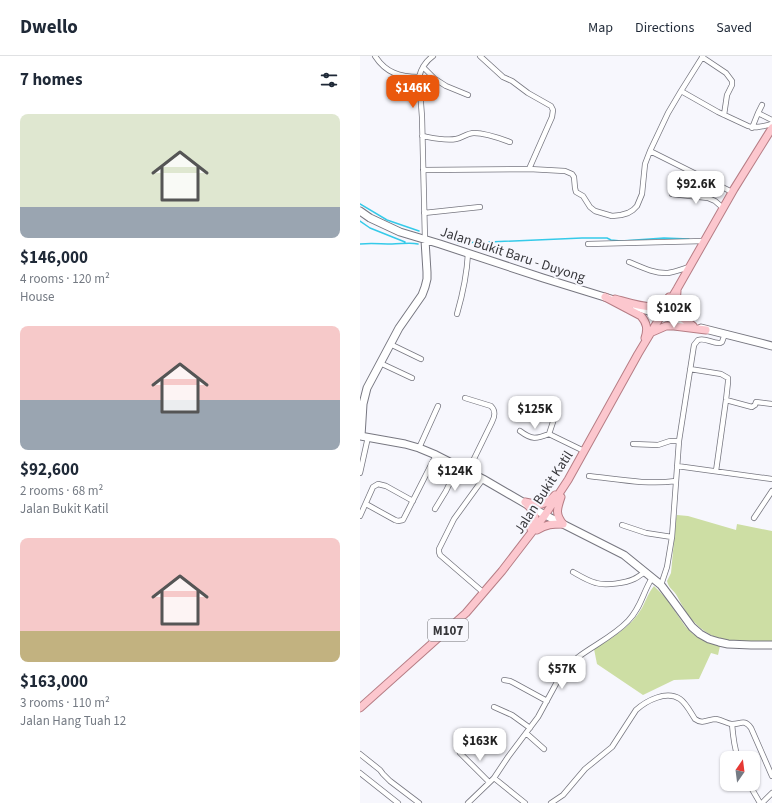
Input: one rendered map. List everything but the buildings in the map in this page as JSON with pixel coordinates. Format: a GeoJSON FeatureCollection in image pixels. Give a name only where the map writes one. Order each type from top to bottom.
{"type":"FeatureCollection","features":[{"type":"Feature","properties":{"kind":"main road","name":"Jalan Bukit Katil"},"geometry":{"type":"LineString","coordinates":[[360,708],[466,614],[525,542],[545,515],[568,480],[650,333],[690,267],[732,192],[772,128]]}},
{"type":"Feature","properties":{"kind":"main road"},"geometry":{"type":"LineString","coordinates":[[605,297],[653,307],[664,302],[677,289]]}},
{"type":"Feature","properties":{"kind":"main road"},"geometry":{"type":"LineString","coordinates":[[677,289],[677,310],[680,316],[693,326]]}},
{"type":"Feature","properties":{"kind":"main road"},"geometry":{"type":"LineString","coordinates":[[605,297],[641,316],[645,320],[647,325],[647,333],[638,354]]}},
{"type":"Feature","properties":{"kind":"main road"},"geometry":{"type":"LineString","coordinates":[[650,333],[666,326],[706,330]]}},
{"type":"Feature","properties":{"kind":"main road"},"geometry":{"type":"LineString","coordinates":[[524,502],[538,505],[549,502],[568,480]]}},
{"type":"Feature","properties":{"kind":"main road"},"geometry":{"type":"LineString","coordinates":[[563,524],[557,513],[557,507],[568,480]]}},
{"type":"Feature","properties":{"kind":"main road"},"geometry":{"type":"LineString","coordinates":[[524,502],[535,515],[535,521],[525,542]]}},
{"type":"Feature","properties":{"kind":"main road"},"geometry":{"type":"LineString","coordinates":[[532,533],[542,526],[563,524]]}},
{"type":"Feature","properties":{"kind":"street"},"geometry":{"type":"LineString","coordinates":[[375,56],[389,71],[400,75],[419,77]]}},
{"type":"Feature","properties":{"kind":"street"},"geometry":{"type":"LineString","coordinates":[[360,473],[363,436],[362,399],[399,328],[422,295],[427,279],[419,77],[423,67],[433,56]]}},
{"type":"Feature","properties":{"kind":"street"},"geometry":{"type":"LineString","coordinates":[[480,56],[503,77],[512,81],[528,93],[551,106],[553,110],[552,117],[529,169]]}},
{"type":"Feature","properties":{"kind":"street"},"geometry":{"type":"LineString","coordinates":[[423,170],[529,169],[569,172],[574,177],[574,188],[576,192],[586,199],[590,207],[595,211],[612,216],[621,215],[633,210],[637,206],[642,194],[645,164],[650,151],[668,113],[702,56],[726,73],[732,81],[732,85],[727,95],[724,115]]}},
{"type":"Feature","properties":{"kind":"street"},"geometry":{"type":"LineString","coordinates":[[423,67],[435,79],[446,86],[468,95]]}},
{"type":"Feature","properties":{"kind":"street"},"geometry":{"type":"LineString","coordinates":[[681,91],[724,115],[752,128],[772,124]]}},
{"type":"Feature","properties":{"kind":"street"},"geometry":{"type":"LineString","coordinates":[[752,128],[762,105]]}},
{"type":"Feature","properties":{"kind":"street"},"geometry":{"type":"LineString","coordinates":[[758,113],[772,120]]}},
{"type":"Feature","properties":{"kind":"street"},"geometry":{"type":"LineString","coordinates":[[422,136],[448,140],[458,139],[466,134],[473,133],[491,136],[510,142]]}},
{"type":"Feature","properties":{"kind":"street"},"geometry":{"type":"LineString","coordinates":[[650,151],[732,192]]}},
{"type":"Feature","properties":{"kind":"street"},"geometry":{"type":"LineString","coordinates":[[672,194],[708,198],[723,208]]}},
{"type":"Feature","properties":{"kind":"street"},"geometry":{"type":"LineString","coordinates":[[424,213],[480,207]]}},
{"type":"Feature","properties":{"kind":"street","name":"Jalan Bukit Baru - Duyong"},"geometry":{"type":"LineString","coordinates":[[360,211],[370,218],[400,232],[706,330],[772,346]]}},
{"type":"Feature","properties":{"kind":"street"},"geometry":{"type":"LineString","coordinates":[[588,244],[704,241]]}},
{"type":"Feature","properties":{"kind":"street"},"geometry":{"type":"LineString","coordinates":[[457,314],[464,290],[468,253]]}},
{"type":"Feature","properties":{"kind":"street"},"geometry":{"type":"LineString","coordinates":[[629,262],[641,268],[661,273],[674,272],[690,267]]}},
{"type":"Feature","properties":{"kind":"street"},"geometry":{"type":"LineString","coordinates":[[661,585],[667,567],[672,537],[676,466],[694,345],[701,338],[715,343],[720,343],[722,342],[725,334]]}},
{"type":"Feature","properties":{"kind":"street"},"geometry":{"type":"LineString","coordinates":[[390,344],[421,359]]}},
{"type":"Feature","properties":{"kind":"street"},"geometry":{"type":"LineString","coordinates":[[380,363],[412,378]]}},
{"type":"Feature","properties":{"kind":"street"},"geometry":{"type":"LineString","coordinates":[[690,369],[721,374],[728,378],[716,471]]}},
{"type":"Feature","properties":{"kind":"street"},"geometry":{"type":"LineString","coordinates":[[465,398],[492,406],[495,412],[495,416],[468,471]]}},
{"type":"Feature","properties":{"kind":"street"},"geometry":{"type":"LineString","coordinates":[[726,400],[752,407],[756,402],[772,404]]}},
{"type":"Feature","properties":{"kind":"street"},"geometry":{"type":"LineString","coordinates":[[419,448],[438,406]]}},
{"type":"Feature","properties":{"kind":"street"},"geometry":{"type":"LineString","coordinates":[[549,434],[550,427],[558,407]]}},
{"type":"Feature","properties":{"kind":"street"},"geometry":{"type":"LineString","coordinates":[[520,431],[533,438],[539,438],[549,434],[584,451]]}},
{"type":"Feature","properties":{"kind":"street"},"geometry":{"type":"LineString","coordinates":[[363,436],[388,440],[419,448],[436,455],[483,479],[545,515],[624,555],[661,585],[692,627],[709,639],[728,644],[750,646],[772,645]]}},
{"type":"Feature","properties":{"kind":"street"},"geometry":{"type":"LineString","coordinates":[[633,444],[658,445],[670,441],[679,441]]}},
{"type":"Feature","properties":{"kind":"street"},"geometry":{"type":"LineString","coordinates":[[366,504],[398,521],[403,520],[436,455]]}},
{"type":"Feature","properties":{"kind":"street"},"geometry":{"type":"LineString","coordinates":[[435,509],[446,491],[458,466]]}},
{"type":"Feature","properties":{"kind":"street"},"geometry":{"type":"LineString","coordinates":[[676,466],[772,479]]}},
{"type":"Feature","properties":{"kind":"street"},"geometry":{"type":"LineString","coordinates":[[589,476],[635,481],[676,481]]}},
{"type":"Feature","properties":{"kind":"street"},"geometry":{"type":"LineString","coordinates":[[483,479],[454,519],[440,545],[439,552],[443,558],[484,593]]}},
{"type":"Feature","properties":{"kind":"street"},"geometry":{"type":"LineString","coordinates":[[360,516],[373,487],[378,484],[386,486],[413,501]]}},
{"type":"Feature","properties":{"kind":"street"},"geometry":{"type":"LineString","coordinates":[[754,518],[772,490]]}},
{"type":"Feature","properties":{"kind":"street"},"geometry":{"type":"LineString","coordinates":[[622,525],[646,533],[672,537]]}},
{"type":"Feature","properties":{"kind":"street"},"geometry":{"type":"LineString","coordinates":[[573,572],[598,584],[603,584],[633,580],[645,572]]}},
{"type":"Feature","properties":{"kind":"street"},"geometry":{"type":"LineString","coordinates":[[468,803],[494,778],[538,717],[568,664],[616,632],[629,620],[638,608],[646,588],[652,578]]}},
{"type":"Feature","properties":{"kind":"street"},"geometry":{"type":"LineString","coordinates":[[504,680],[510,681],[547,701]]}},
{"type":"Feature","properties":{"kind":"street"},"geometry":{"type":"LineString","coordinates":[[551,803],[563,795],[585,769],[612,747],[636,710],[647,701],[664,696],[676,697],[682,700],[698,722],[717,719],[732,724],[746,723],[751,728],[772,776]]}},
{"type":"Feature","properties":{"kind":"street"},"geometry":{"type":"LineString","coordinates":[[494,706],[512,715],[530,728]]}},
{"type":"Feature","properties":{"kind":"street"},"geometry":{"type":"LineString","coordinates":[[732,724],[735,751]]}},
{"type":"Feature","properties":{"kind":"street"},"geometry":{"type":"LineString","coordinates":[[526,733],[544,749]]}},
{"type":"Feature","properties":{"kind":"street"},"geometry":{"type":"LineString","coordinates":[[460,753],[489,782]]}},
{"type":"Feature","properties":{"kind":"street"},"geometry":{"type":"LineString","coordinates":[[360,754],[380,770],[390,781],[419,803]]}},
{"type":"Feature","properties":{"kind":"street"},"geometry":{"type":"LineString","coordinates":[[360,773],[398,803]]}},
{"type":"Feature","properties":{"kind":"street"},"geometry":{"type":"LineString","coordinates":[[494,778],[525,803]]}},
{"type":"Feature","properties":{"kind":"street"},"geometry":{"type":"LineString","coordinates":[[753,791],[761,803],[772,793]]}},
{"type":"Feature","properties":{"kind":"green space"},"geometry":{"type":"Polygon","coordinates":[[[677,515],[688,516],[736,530],[737,524],[772,531],[772,641],[724,640],[705,631],[689,616],[667,581],[671,573],[677,515]]]}},
{"type":"Feature","properties":{"kind":"green space"},"geometry":{"type":"Polygon","coordinates":[[[654,586],[666,598],[685,626],[693,634],[707,642],[720,646],[718,655],[711,653],[699,679],[674,680],[643,695],[597,664],[594,649],[621,632],[638,615],[654,586]]]}},
{"type":"Feature","properties":{"kind":"waterway"},"geometry":{"type":"LineString","coordinates":[[360,204],[387,220],[419,231]]}},
{"type":"Feature","properties":{"kind":"waterway"},"geometry":{"type":"LineString","coordinates":[[360,221],[370,228],[405,242]]}},
{"type":"Feature","properties":{"kind":"waterway"},"geometry":{"type":"LineString","coordinates":[[489,242],[582,238],[607,238],[621,241],[664,238],[689,239]]}},
{"type":"Feature","properties":{"kind":"waterway"},"geometry":{"type":"LineString","coordinates":[[458,243],[483,242]]}},
{"type":"Feature","properties":{"kind":"waterway"},"geometry":{"type":"LineString","coordinates":[[360,244],[418,244]]}}]}
